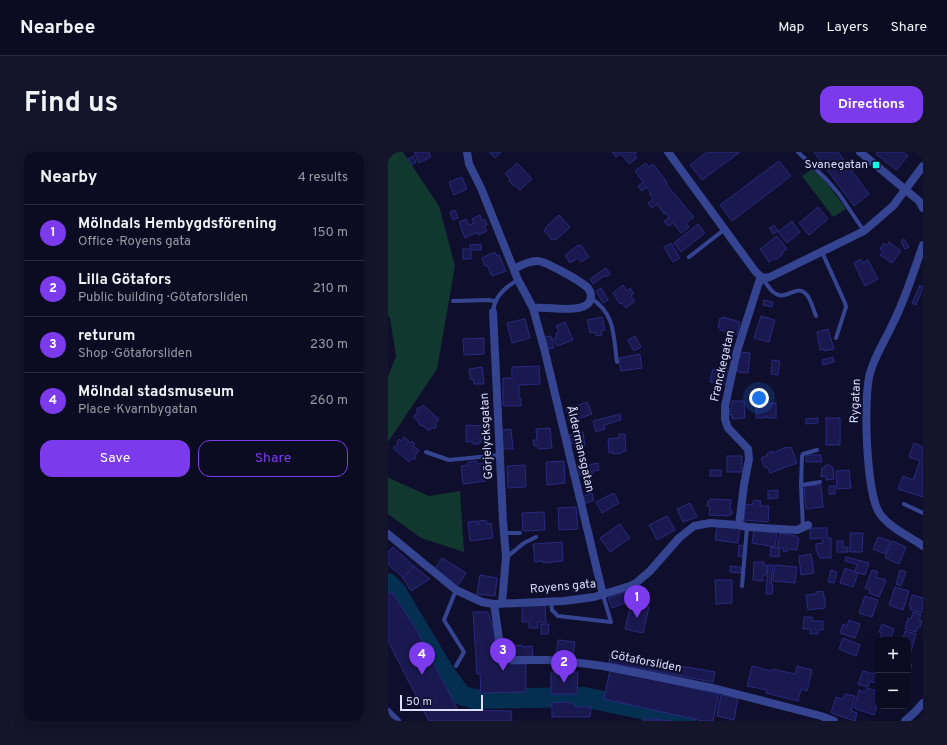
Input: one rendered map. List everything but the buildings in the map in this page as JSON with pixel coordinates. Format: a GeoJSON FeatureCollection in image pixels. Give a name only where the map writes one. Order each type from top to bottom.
{"type":"FeatureCollection","features":[{"type":"Feature","properties":{"kind":"street","name":"Åldermansgatan"},"geometry":{"type":"LineString","coordinates":[[467,152],[469,164],[481,188],[518,280],[533,308],[545,352],[603,595]]}},
{"type":"Feature","properties":{"kind":"street"},"geometry":{"type":"LineString","coordinates":[[668,152],[755,271],[762,277],[766,278],[864,232],[893,206],[923,166]]}},
{"type":"Feature","properties":{"kind":"street"},"geometry":{"type":"LineString","coordinates":[[860,152],[919,201],[923,208]]}},
{"type":"Feature","properties":{"kind":"street","name":"Rygatan"},"geometry":{"type":"LineString","coordinates":[[923,245],[894,321],[869,374],[866,414],[868,464],[875,506],[890,525],[923,546]]}},
{"type":"Feature","properties":{"kind":"street"},"geometry":{"type":"LineString","coordinates":[[514,269],[526,263],[539,260],[553,266],[583,284],[589,290],[591,298],[587,306],[580,308],[533,308]]}},
{"type":"Feature","properties":{"kind":"street","name":"Franckegatan"},"geometry":{"type":"LineString","coordinates":[[739,525],[749,459],[748,449],[728,428],[725,419],[725,406],[737,351],[758,285],[762,277]]}},
{"type":"Feature","properties":{"kind":"street","name":"Görjelycksgatan"},"geometry":{"type":"LineString","coordinates":[[493,312],[506,557],[498,603]]}},
{"type":"Feature","properties":{"kind":"street","name":"Royens gata"},"geometry":{"type":"LineString","coordinates":[[388,534],[456,590],[482,602],[498,603],[564,601],[603,595],[636,583],[650,571],[678,538],[694,526],[710,523],[781,530],[797,530],[805,527]]}},
{"type":"Feature","properties":{"kind":"street","name":"Götaforsliden"},"geometry":{"type":"LineString","coordinates":[[498,603],[502,653],[506,658],[512,660],[547,660],[580,663],[617,669],[713,688],[821,716],[834,721]]}},
{"type":"Feature","properties":{"kind":"street"},"geometry":{"type":"LineString","coordinates":[[905,721],[923,703]]}},
{"type":"Feature","properties":{"kind":"street"},"geometry":{"type":"LineString","coordinates":[[388,712],[397,721]]}},
{"type":"Feature","properties":{"kind":"lane"},"geometry":{"type":"LineString","coordinates":[[798,152],[839,194],[864,232]]}},
{"type":"Feature","properties":{"kind":"lane"},"geometry":{"type":"LineString","coordinates":[[689,257],[725,229]]}},
{"type":"Feature","properties":{"kind":"lane"},"geometry":{"type":"LineString","coordinates":[[822,252],[846,307],[836,338]]}},
{"type":"Feature","properties":{"kind":"lane"},"geometry":{"type":"LineString","coordinates":[[762,277],[770,290],[780,296],[784,296],[799,290],[807,294],[816,316]]}},
{"type":"Feature","properties":{"kind":"lane"},"geometry":{"type":"LineString","coordinates":[[453,301],[494,301],[512,283],[518,280]]}},
{"type":"Feature","properties":{"kind":"lane"},"geometry":{"type":"LineString","coordinates":[[591,298],[603,308],[611,321],[617,362]]}},
{"type":"Feature","properties":{"kind":"lane","name":"Görjelycksgatan"},"geometry":{"type":"LineString","coordinates":[[493,312],[494,301]]}},
{"type":"Feature","properties":{"kind":"lane"},"geometry":{"type":"LineString","coordinates":[[805,527],[801,485],[802,456],[803,454],[817,450]]}},
{"type":"Feature","properties":{"kind":"lane"},"geometry":{"type":"LineString","coordinates":[[426,452],[449,460],[500,455]]}},
{"type":"Feature","properties":{"kind":"lane"},"geometry":{"type":"LineString","coordinates":[[801,485],[820,482]]}},
{"type":"Feature","properties":{"kind":"lane"},"geometry":{"type":"LineString","coordinates":[[904,504],[923,513]]}},
{"type":"Feature","properties":{"kind":"lane"},"geometry":{"type":"LineString","coordinates":[[742,586],[747,527]]}},
{"type":"Feature","properties":{"kind":"lane"},"geometry":{"type":"LineString","coordinates":[[504,533],[520,533]]}},
{"type":"Feature","properties":{"kind":"lane"},"geometry":{"type":"LineString","coordinates":[[506,557],[524,543],[536,537]]}},
{"type":"Feature","properties":{"kind":"lane"},"geometry":{"type":"LineString","coordinates":[[456,590],[444,620],[464,652],[456,666]]}},
{"type":"Feature","properties":{"kind":"lane"},"geometry":{"type":"LineString","coordinates":[[551,601],[552,610],[558,616],[611,622],[603,595]]}},
{"type":"Feature","properties":{"kind":"green space"},"geometry":{"type":"Polygon","coordinates":[[[388,152],[403,152],[439,206],[455,266],[437,369],[388,442],[388,377],[396,356],[390,318],[388,315],[388,152]]]}},
{"type":"Feature","properties":{"kind":"green space"},"geometry":{"type":"Polygon","coordinates":[[[812,169],[826,182],[846,209],[833,217],[802,176],[812,169]]]}},
{"type":"Feature","properties":{"kind":"green space"},"geometry":{"type":"Polygon","coordinates":[[[388,476],[389,478],[429,496],[460,491],[464,552],[421,538],[388,514],[388,476]]]}},
{"type":"Feature","properties":{"kind":"waterway"},"geometry":{"type":"LineString","coordinates":[[388,583],[396,591],[445,673],[461,695],[474,699],[584,697],[659,713],[686,721]]}},
{"type":"Feature","properties":{"kind":"place","name":"Svanegatan"},"geometry":{"type":"Point","coordinates":[876,165]}},
{"type":"Feature","properties":{"kind":"place","name":"Mölndals Hembygdsförening"},"geometry":{"type":"Point","coordinates":[637,618]}},
{"type":"Feature","properties":{"kind":"place","name":"returum"},"geometry":{"type":"Point","coordinates":[503,671]}},
{"type":"Feature","properties":{"kind":"place","name":"Mölndal stadsmuseum"},"geometry":{"type":"Point","coordinates":[422,675]}},
{"type":"Feature","properties":{"kind":"place","name":"Lilla Götafors"},"geometry":{"type":"Point","coordinates":[564,683]}}]}
